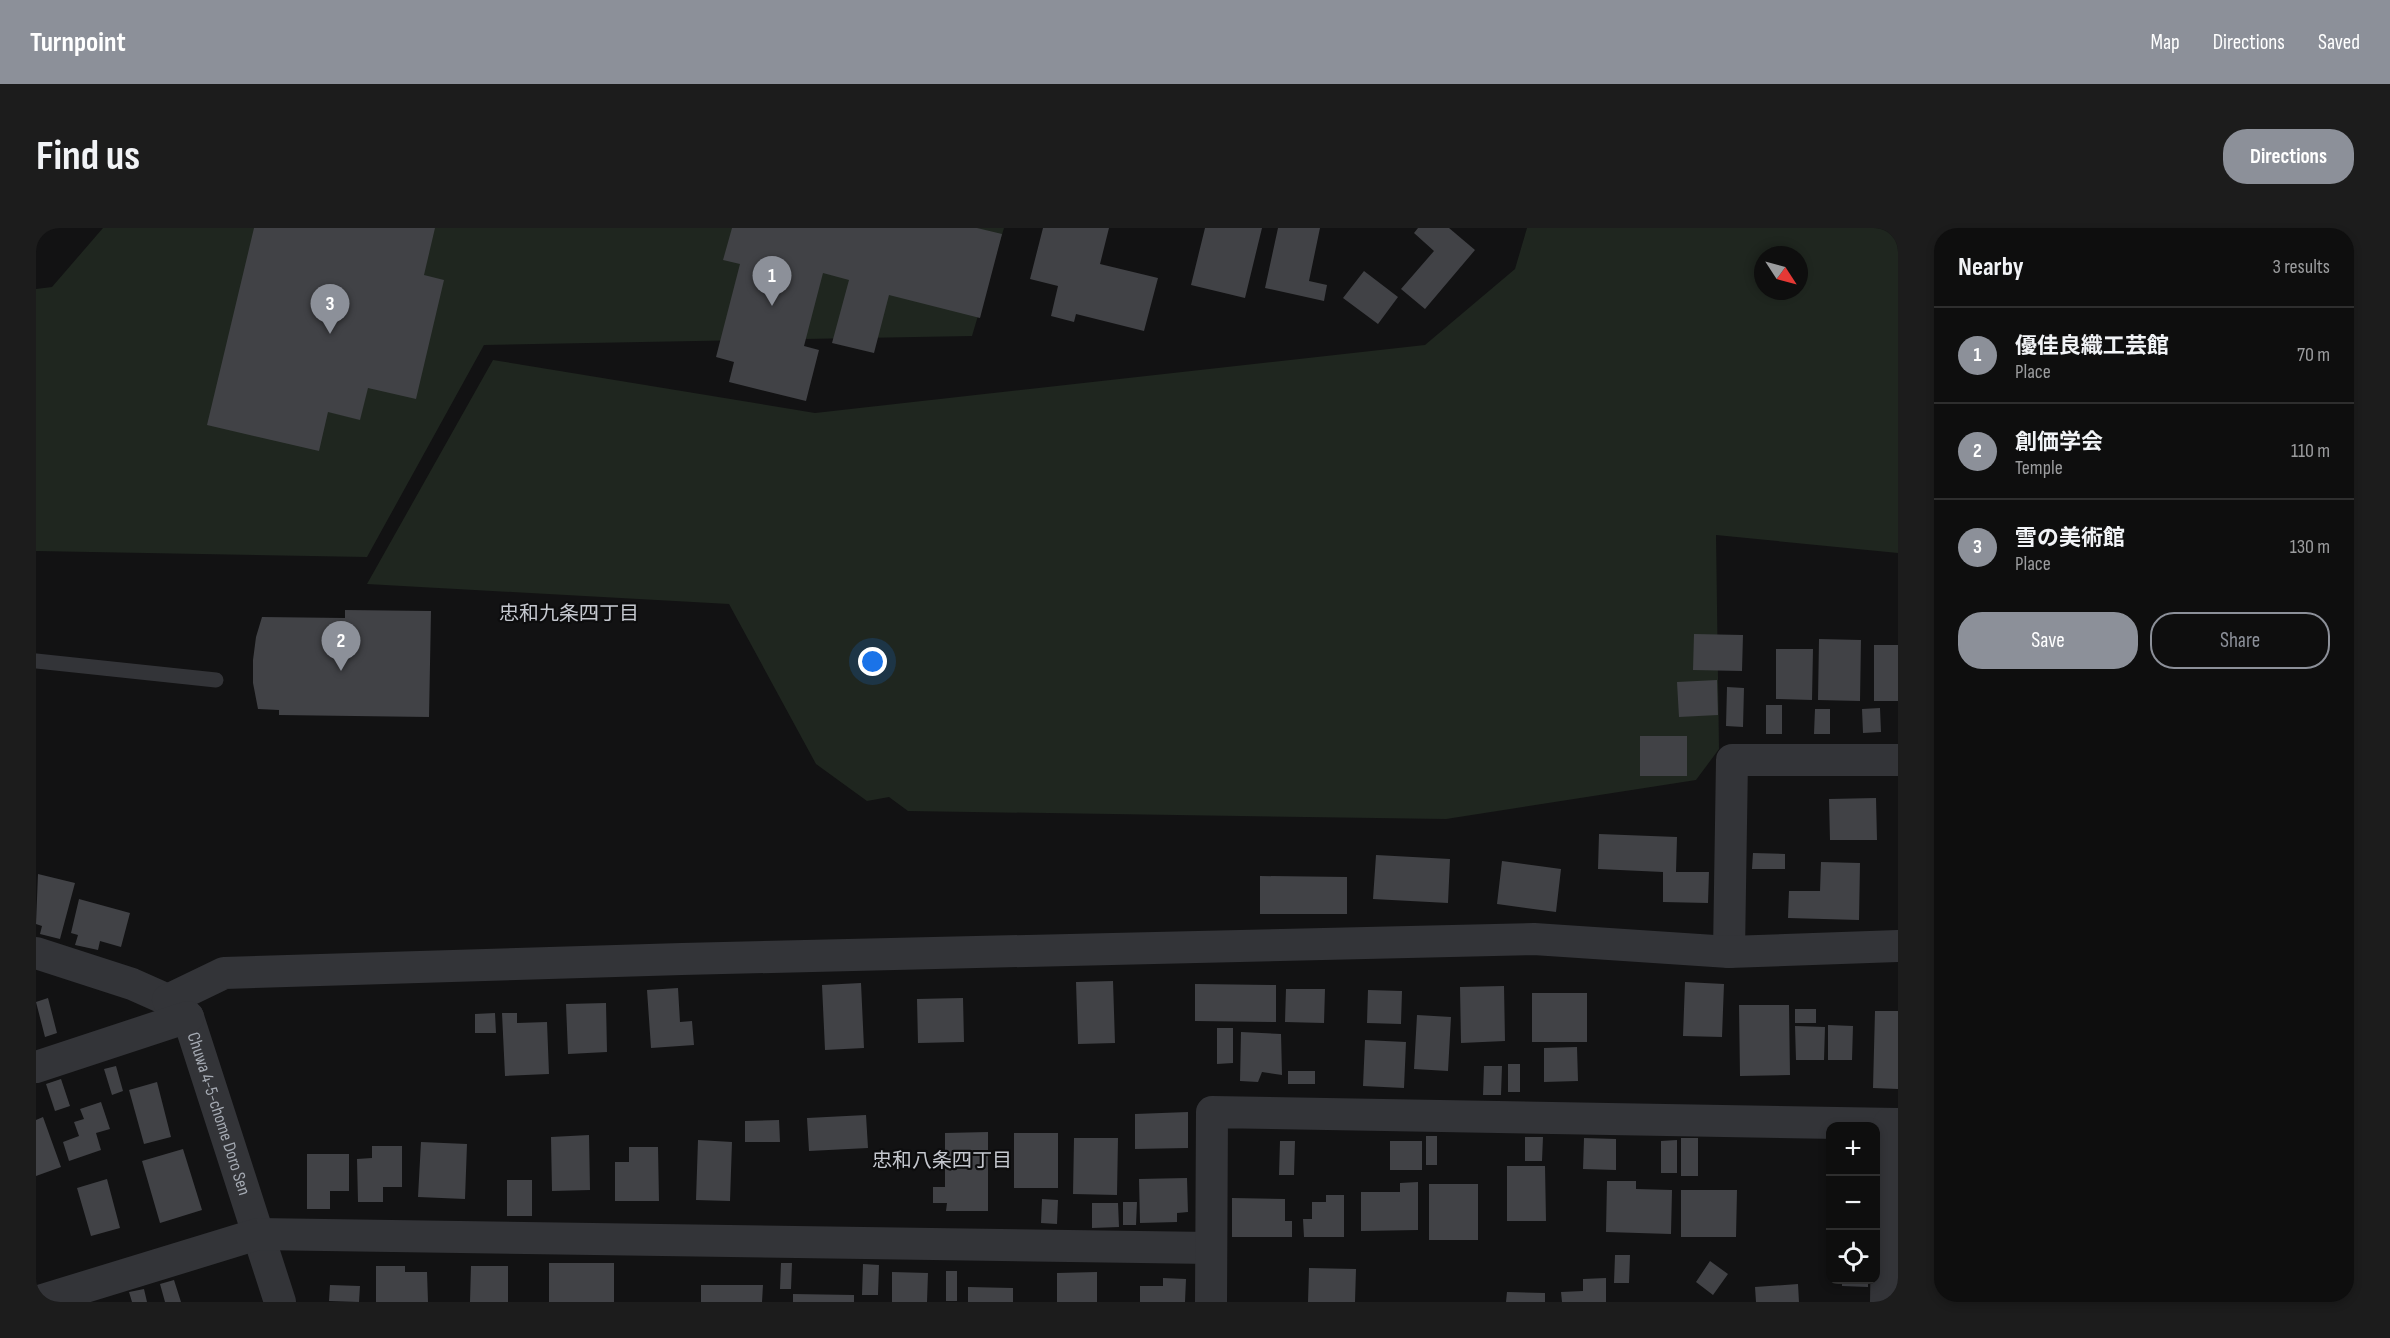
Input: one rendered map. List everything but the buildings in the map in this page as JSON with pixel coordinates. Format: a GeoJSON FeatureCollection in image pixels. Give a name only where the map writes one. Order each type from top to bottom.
{"type":"FeatureCollection","features":[{"type":"Feature","properties":{"kind":"street"},"geometry":{"type":"LineString","coordinates":[[1729,952],[1732,760],[1898,760]]}},
{"type":"Feature","properties":{"kind":"street"},"geometry":{"type":"LineString","coordinates":[[36,1067],[178,1009],[224,974],[659,960],[1534,939],[1729,952],[1898,946]]}},
{"type":"Feature","properties":{"kind":"street"},"geometry":{"type":"LineString","coordinates":[[36,953],[132,984],[178,1009]]}},
{"type":"Feature","properties":{"kind":"street","name":"Chuwa 4-5-chome Doro Sen"},"geometry":{"type":"LineString","coordinates":[[178,1009],[280,1302]]}},
{"type":"Feature","properties":{"kind":"street"},"geometry":{"type":"LineString","coordinates":[[1211,1302],[1212,1112],[1893,1124],[1886,1302]]}},
{"type":"Feature","properties":{"kind":"street"},"geometry":{"type":"LineString","coordinates":[[36,1302],[258,1234],[1211,1248]]}},
{"type":"Feature","properties":{"kind":"lane"},"geometry":{"type":"LineString","coordinates":[[36,661],[216,680]]}},
{"type":"Feature","properties":{"kind":"shaded area"},"geometry":{"type":"Polygon","coordinates":[[[103,228],[1004,228],[972,336],[484,345],[367,557],[36,551],[36,289],[52,287],[103,228]]]}},
{"type":"Feature","properties":{"kind":"shaded area"},"geometry":{"type":"Polygon","coordinates":[[[1527,228],[1898,228],[1898,553],[1716,535],[1719,749],[1696,780],[1446,819],[908,811],[889,797],[867,801],[816,764],[729,604],[367,584],[493,360],[815,413],[1425,345],[1515,269],[1527,228]]]}},
{"type":"Feature","properties":{"kind":"place","name":"優佳良織工芸館"},"geometry":{"type":"Point","coordinates":[772,306]}},
{"type":"Feature","properties":{"kind":"place","name":"雪の美術館"},"geometry":{"type":"Point","coordinates":[330,334]}},
{"type":"Feature","properties":{"kind":"place","name":"創価学会"},"geometry":{"type":"Point","coordinates":[341,671]}},
{"type":"Feature","properties":{"kind":"district","name":"忠和九条四丁目"},"geometry":{"type":"Point","coordinates":[569,613]}},
{"type":"Feature","properties":{"kind":"district","name":"忠和八条四丁目"},"geometry":{"type":"Point","coordinates":[942,1160]}}]}
